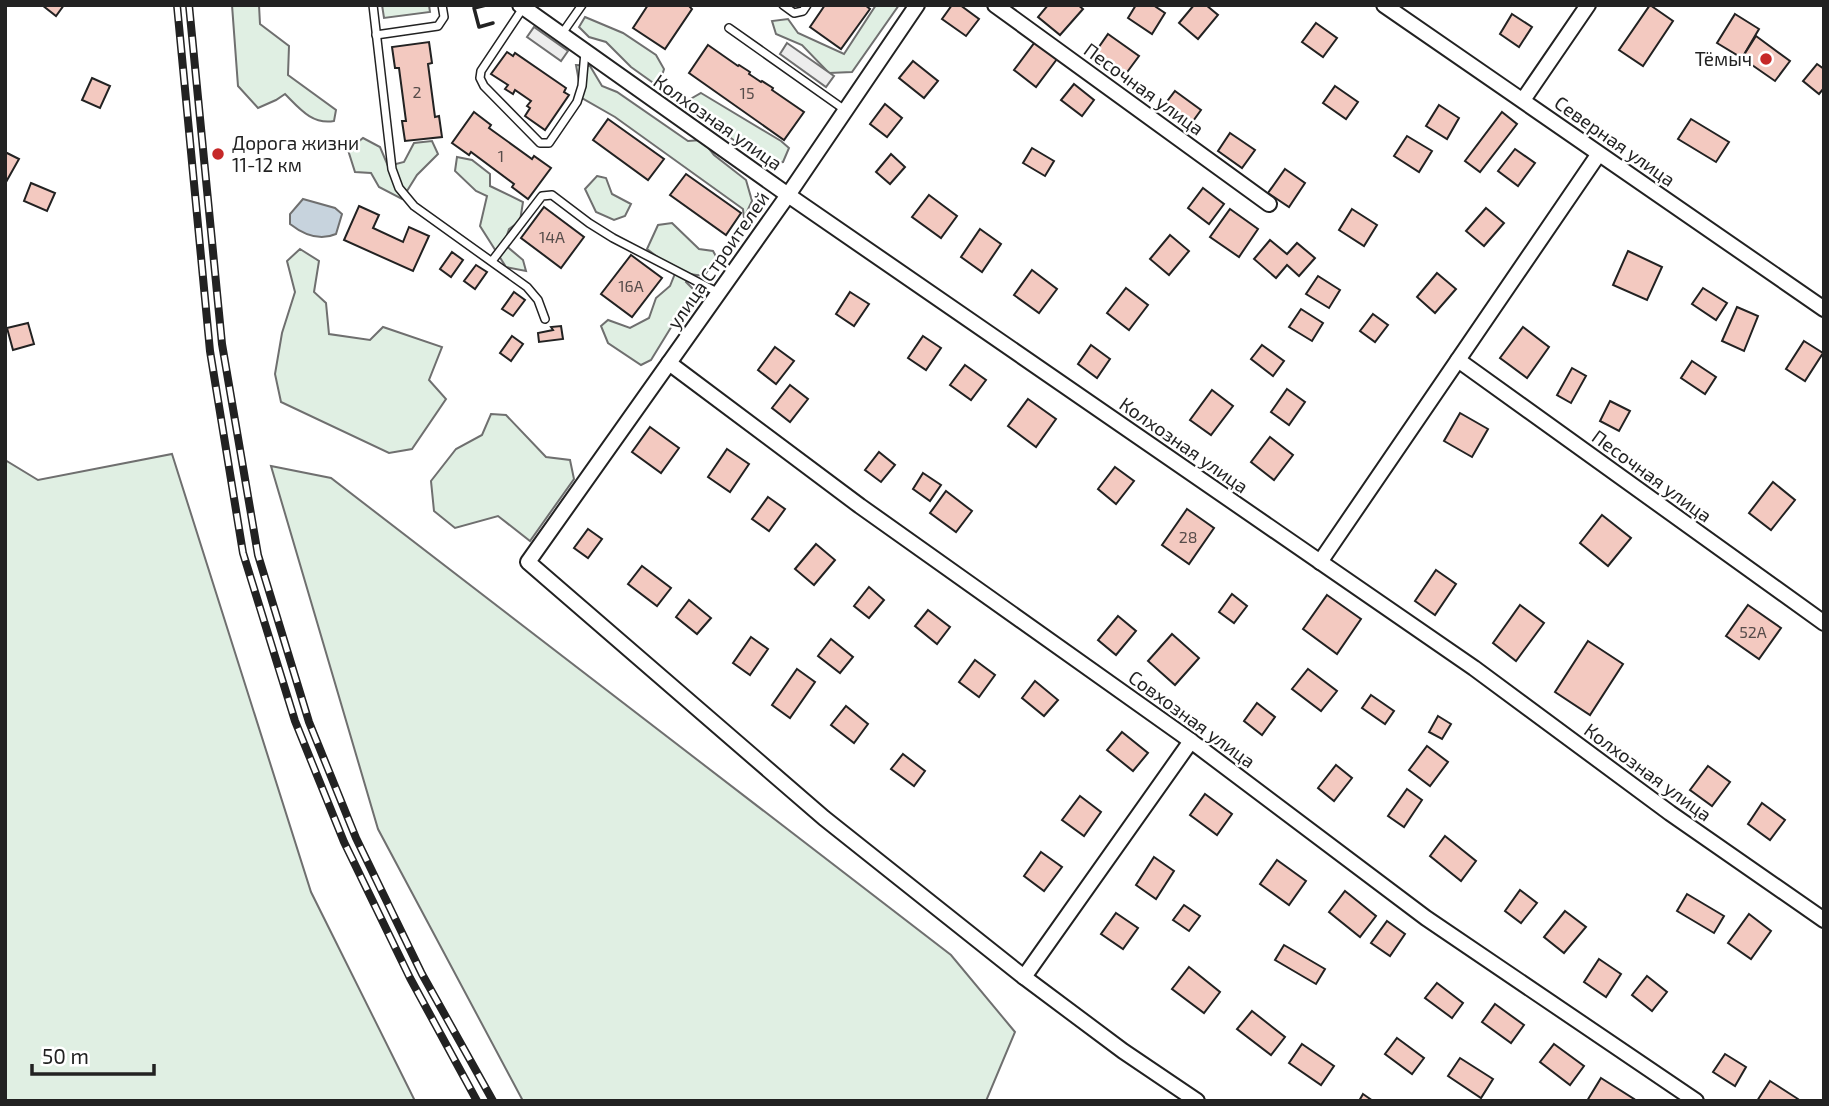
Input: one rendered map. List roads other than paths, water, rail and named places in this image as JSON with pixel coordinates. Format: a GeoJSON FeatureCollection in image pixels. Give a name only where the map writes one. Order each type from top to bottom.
{"type":"FeatureCollection","features":[{"type":"Feature","properties":{"kind":"street","name":"улица Строителей"},"geometry":{"type":"LineString","coordinates":[[917,5],[788,195],[528,562],[824,818],[1024,977]]}},
{"type":"Feature","properties":{"kind":"street","name":"Песочная улица"},"geometry":{"type":"LineString","coordinates":[[995,5],[1269,204]]}},
{"type":"Feature","properties":{"kind":"street","name":"Северная улица"},"geometry":{"type":"LineString","coordinates":[[1384,5],[1824,309]]}},
{"type":"Feature","properties":{"kind":"street"},"geometry":{"type":"LineString","coordinates":[[1523,100],[1588,5]]}},
{"type":"Feature","properties":{"kind":"street","name":"Колхозная улица"},"geometry":{"type":"LineString","coordinates":[[522,6],[788,195],[1474,668],[1670,813],[1824,920]]}},
{"type":"Feature","properties":{"kind":"street"},"geometry":{"type":"LineString","coordinates":[[1320,562],[1598,155]]}},
{"type":"Feature","properties":{"kind":"street","name":"Песочная улица"},"geometry":{"type":"LineString","coordinates":[[1458,360],[1824,623]]}},
{"type":"Feature","properties":{"kind":"street","name":"Совхозная улица"},"geometry":{"type":"LineString","coordinates":[[668,363],[860,506],[1191,741],[1426,918],[1696,1101]]}},
{"type":"Feature","properties":{"kind":"street"},"geometry":{"type":"LineString","coordinates":[[1191,741],[1024,977],[1123,1051],[1197,1101]]}},
{"type":"Feature","properties":{"kind":"lane"},"geometry":{"type":"LineString","coordinates":[[373,5],[392,169],[399,188],[414,206],[527,287],[538,300],[545,318]]}},
{"type":"Feature","properties":{"kind":"lane"},"geometry":{"type":"LineString","coordinates":[[376,35],[438,26],[444,17],[443,5]]}},
{"type":"Feature","properties":{"kind":"lane"},"geometry":{"type":"LineString","coordinates":[[561,34],[582,5]]}},
{"type":"Feature","properties":{"kind":"lane"},"geometry":{"type":"LineString","coordinates":[[783,5],[794,13],[803,11],[807,5]]}},
{"type":"Feature","properties":{"kind":"lane"},"geometry":{"type":"LineString","coordinates":[[522,6],[481,71],[480,78],[484,86],[540,144],[549,143],[577,102],[582,86],[586,51]]}},
{"type":"Feature","properties":{"kind":"lane"},"geometry":{"type":"LineString","coordinates":[[729,28],[845,110]]}},
{"type":"Feature","properties":{"kind":"lane"},"geometry":{"type":"LineString","coordinates":[[492,261],[542,197],[552,195],[613,238],[719,293]]}},
{"type":"Feature","properties":{"kind":"railway"},"geometry":{"type":"LineString","coordinates":[[177,5],[210,351],[243,553],[295,721],[344,842],[410,978],[477,1101]]}},
{"type":"Feature","properties":{"kind":"railway"},"geometry":{"type":"LineString","coordinates":[[189,5],[222,344],[258,555],[309,722],[356,838],[422,974],[493,1101]]}},
{"type":"Feature","properties":{"kind":"place","name":"Тёмыч"},"geometry":{"type":"Point","coordinates":[1766,59]}},
{"type":"Feature","properties":{"kind":"place","name":"Дорога жизни 11-12 км"},"geometry":{"type":"Point","coordinates":[218,154]}}]}
